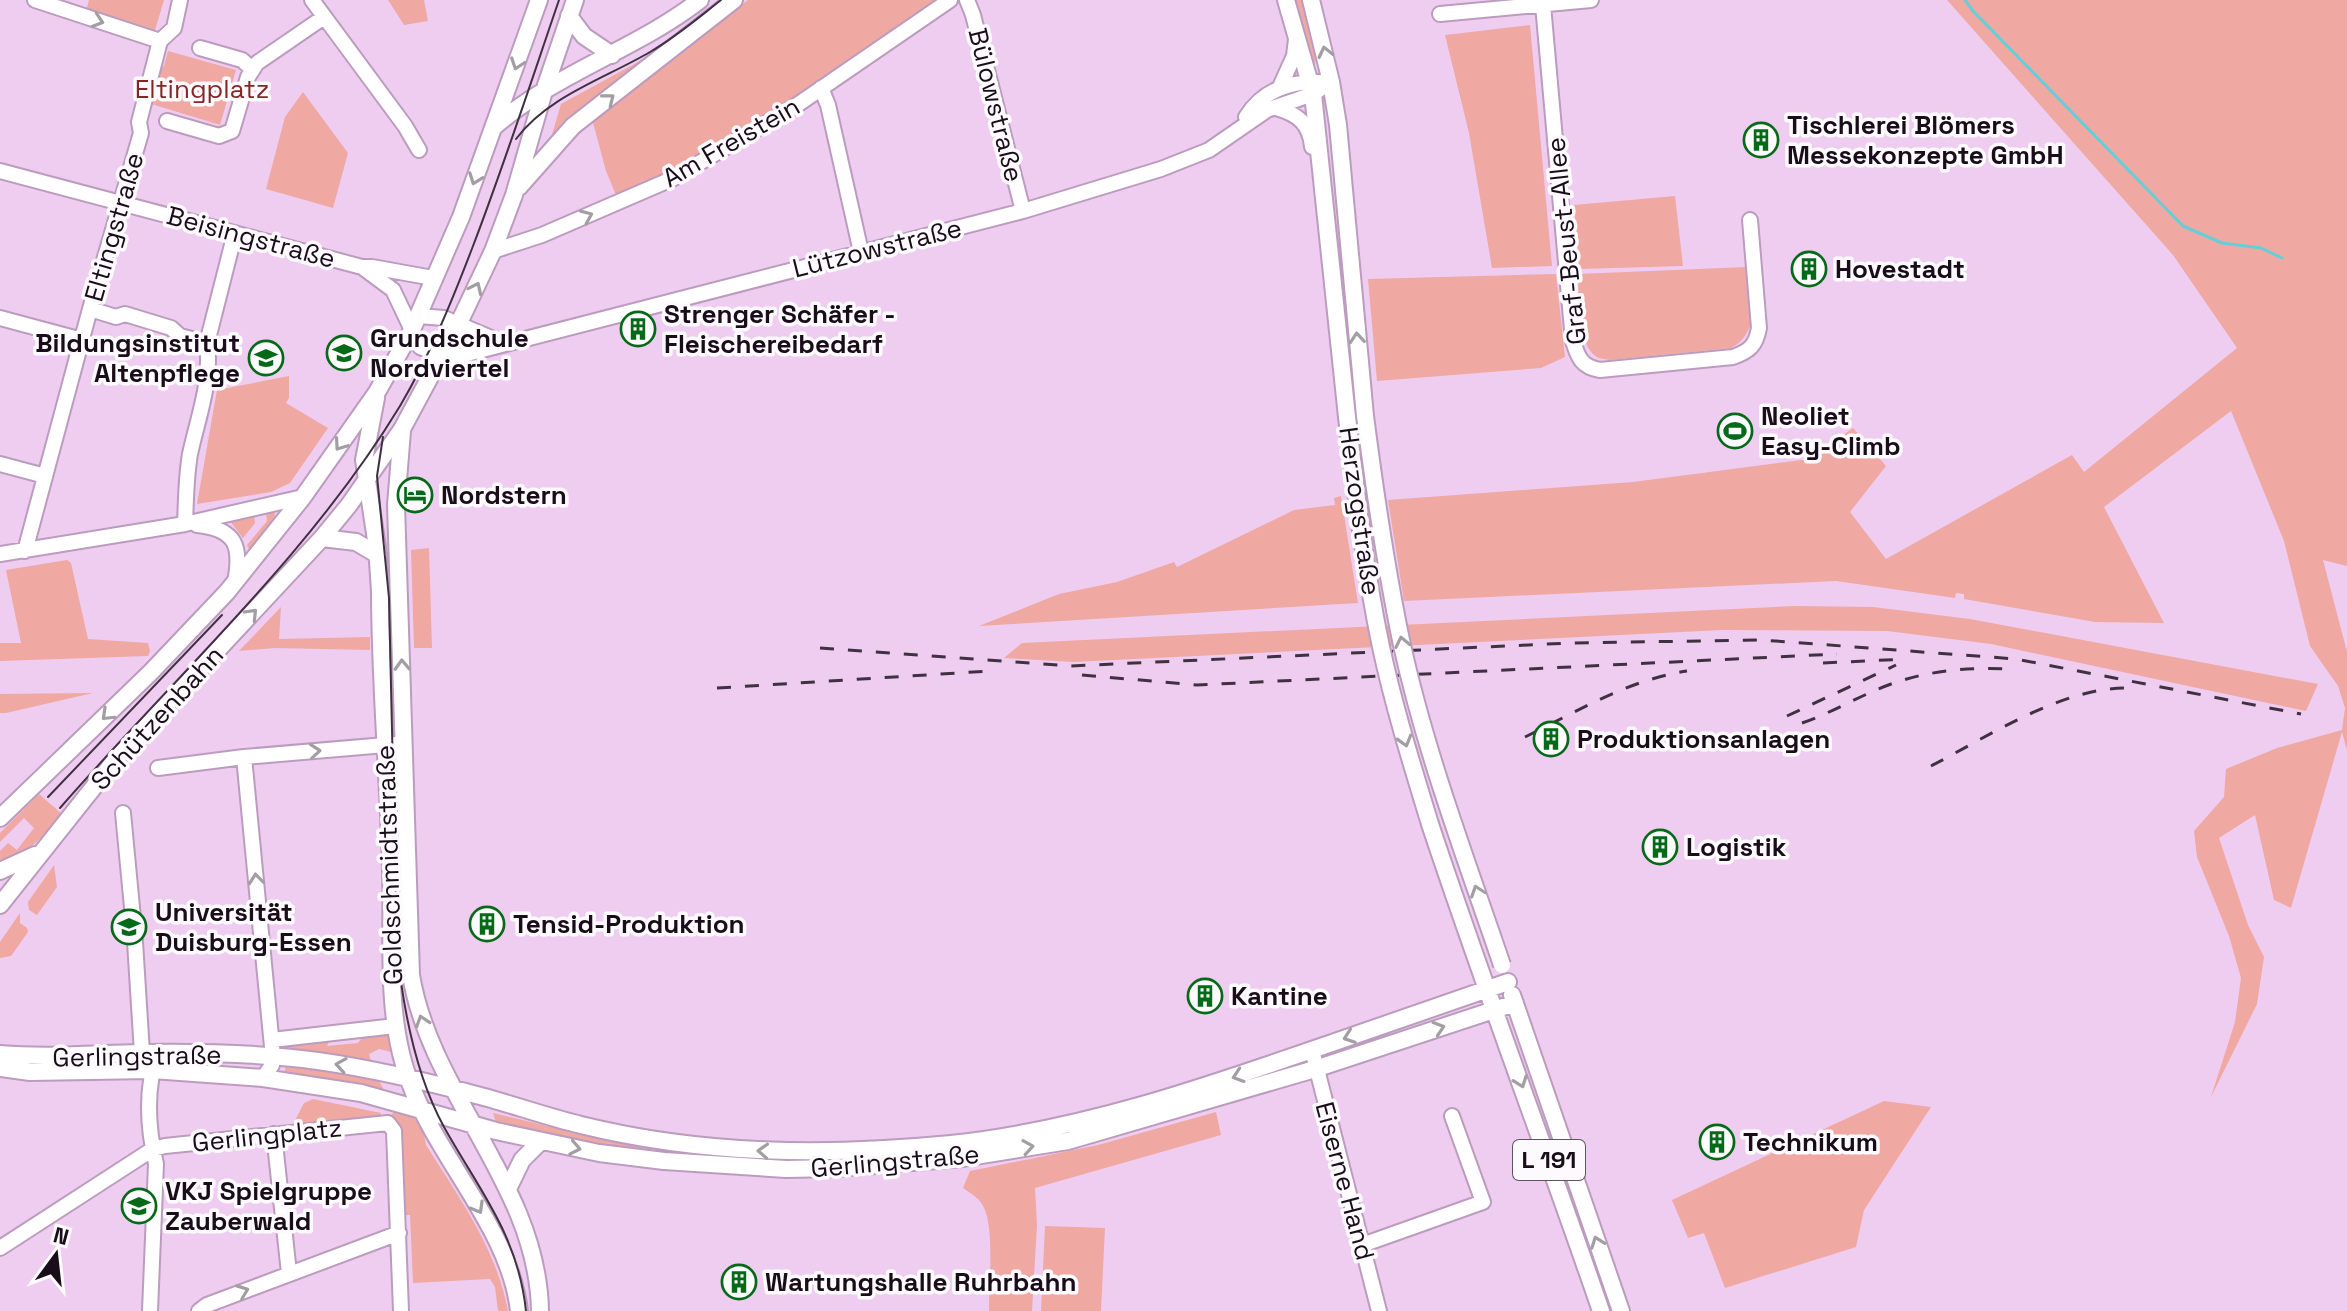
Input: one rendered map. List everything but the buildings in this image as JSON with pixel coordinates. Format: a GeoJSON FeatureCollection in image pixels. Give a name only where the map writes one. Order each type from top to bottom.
{"type":"FeatureCollection","features":[{"type":"Feature","properties":{"kind":"main road"},"geometry":{"type":"LineString","coordinates":[[377,392],[411,332],[461,217],[539,0]]}},
{"type":"Feature","properties":{"kind":"main road"},"geometry":{"type":"LineString","coordinates":[[494,127],[544,91],[658,29],[700,0]]}},
{"type":"Feature","properties":{"kind":"main road"},"geometry":{"type":"LineString","coordinates":[[516,190],[573,126],[734,0]]}},
{"type":"Feature","properties":{"kind":"main road","name":"Herzogstraße"},"geometry":{"type":"LineString","coordinates":[[1286,0],[1312,88],[1360,524],[1385,661],[1430,824],[1478,969],[1495,1009]]}},
{"type":"Feature","properties":{"kind":"main road","name":"Herzogstraße"},"geometry":{"type":"LineString","coordinates":[[1311,0],[1338,125],[1365,416],[1379,523],[1403,646],[1433,759],[1515,1003]]}},
{"type":"Feature","properties":{"kind":"main road"},"geometry":{"type":"LineString","coordinates":[[572,8],[584,36],[612,55]]}},
{"type":"Feature","properties":{"kind":"main road"},"geometry":{"type":"LineString","coordinates":[[516,190],[572,8]]}},
{"type":"Feature","properties":{"kind":"main road","name":"Schützenbahn"},"geometry":{"type":"LineString","coordinates":[[0,905],[116,759],[322,538],[366,480],[402,429],[443,356],[493,251],[516,190]]}},
{"type":"Feature","properties":{"kind":"main road","name":"Schützenbahn"},"geometry":{"type":"LineString","coordinates":[[1,816],[151,672],[235,582],[303,497],[377,392]]}},
{"type":"Feature","properties":{"kind":"main road","name":"Goldschmidtstraße"},"geometry":{"type":"LineString","coordinates":[[377,392],[365,450],[366,480],[378,555],[395,1026],[408,1078],[421,1109],[437,1142],[501,1249],[519,1311]]}},
{"type":"Feature","properties":{"kind":"main road","name":"Goldschmidtstraße"},"geometry":{"type":"LineString","coordinates":[[402,429],[396,505],[411,975],[424,1028],[452,1089],[487,1147],[526,1229],[536,1273],[540,1311]]}},
{"type":"Feature","properties":{"kind":"main road"},"geometry":{"type":"LineString","coordinates":[[322,538],[356,542],[378,555]]}},
{"type":"Feature","properties":{"kind":"main road"},"geometry":{"type":"LineString","coordinates":[[0,871],[40,853]]}},
{"type":"Feature","properties":{"kind":"main road","name":"Gerlingstraße"},"geometry":{"type":"LineString","coordinates":[[0,1054],[34,1057],[272,1049],[315,1061],[408,1078],[581,1125],[664,1142],[732,1149],[837,1151],[955,1143],[1066,1126],[1175,1096],[1508,982]]}},
{"type":"Feature","properties":{"kind":"main road","name":"Gerlingstraße"},"geometry":{"type":"LineString","coordinates":[[0,1068],[30,1072],[152,1070],[263,1078],[343,1089],[472,1124],[599,1153],[664,1161],[786,1169],[963,1158],[1068,1141],[1315,1069],[1515,1003]]}},
{"type":"Feature","properties":{"kind":"main road","name":"L 191"},"geometry":{"type":"LineString","coordinates":[[1515,1003],[1621,1311]]}},
{"type":"Feature","properties":{"kind":"main road","name":"L 191"},"geometry":{"type":"LineString","coordinates":[[1495,1009],[1601,1311]]}},
{"type":"Feature","properties":{"kind":"main road"},"geometry":{"type":"LineString","coordinates":[[508,1189],[522,1160],[541,1141]]}},
{"type":"Feature","properties":{"kind":"street"},"geometry":{"type":"LineString","coordinates":[[35,0],[160,41]]}},
{"type":"Feature","properties":{"kind":"street","name":"Eltingstraße"},"geometry":{"type":"LineString","coordinates":[[25,551],[141,133],[139,122],[160,41],[174,28],[180,0]]}},
{"type":"Feature","properties":{"kind":"street"},"geometry":{"type":"LineString","coordinates":[[312,0],[405,126],[419,150]]}},
{"type":"Feature","properties":{"kind":"street","name":"Am Freistein"},"geometry":{"type":"LineString","coordinates":[[493,251],[542,235],[674,178],[797,105],[950,0]]}},
{"type":"Feature","properties":{"kind":"street","name":"Bülowstraße"},"geometry":{"type":"LineString","coordinates":[[967,0],[1023,211]]}},
{"type":"Feature","properties":{"kind":"street"},"geometry":{"type":"LineString","coordinates":[[1440,14],[1591,0]]}},
{"type":"Feature","properties":{"kind":"street","name":"Graf-Beust-Allee"},"geometry":{"type":"LineString","coordinates":[[1543,5],[1573,341],[1577,357],[1583,364],[1600,370],[1733,357],[1747,352],[1757,340],[1759,328],[1750,220]]}},
{"type":"Feature","properties":{"kind":"street"},"geometry":{"type":"LineString","coordinates":[[167,121],[219,136],[226,135],[232,131],[252,69],[324,17]]}},
{"type":"Feature","properties":{"kind":"street","name":"Lützowstraße"},"geometry":{"type":"LineString","coordinates":[[1240,127],[1251,109],[1280,87],[1294,56],[1296,35]]}},
{"type":"Feature","properties":{"kind":"street"},"geometry":{"type":"LineString","coordinates":[[200,48],[242,60],[252,69]]}},
{"type":"Feature","properties":{"kind":"street","name":"Lützowstraße"},"geometry":{"type":"LineString","coordinates":[[443,356],[459,356],[1023,211],[1183,162],[1209,150],[1267,110],[1331,82]]}},
{"type":"Feature","properties":{"kind":"street","name":"Lützowstraße"},"geometry":{"type":"LineString","coordinates":[[1280,87],[1312,88]]}},
{"type":"Feature","properties":{"kind":"street"},"geometry":{"type":"LineString","coordinates":[[821,88],[828,105],[861,252]]}},
{"type":"Feature","properties":{"kind":"street"},"geometry":{"type":"LineString","coordinates":[[1276,108],[1293,114],[1308,128],[1315,172],[1324,186]]}},
{"type":"Feature","properties":{"kind":"street","name":"Beisingstraße"},"geometry":{"type":"LineString","coordinates":[[0,171],[122,203],[234,240],[362,267],[433,278]]}},
{"type":"Feature","properties":{"kind":"street"},"geometry":{"type":"LineString","coordinates":[[185,524],[190,457],[205,395],[209,359],[207,343],[234,240]]}},
{"type":"Feature","properties":{"kind":"street","name":"Beisingstraße"},"geometry":{"type":"LineString","coordinates":[[362,267],[393,290],[411,332]]}},
{"type":"Feature","properties":{"kind":"street"},"geometry":{"type":"LineString","coordinates":[[90,309],[116,317],[125,314],[160,324],[180,336],[207,343]]}},
{"type":"Feature","properties":{"kind":"street"},"geometry":{"type":"LineString","coordinates":[[418,316],[444,318],[503,343]]}},
{"type":"Feature","properties":{"kind":"street"},"geometry":{"type":"LineString","coordinates":[[0,318],[82,340]]}},
{"type":"Feature","properties":{"kind":"street"},"geometry":{"type":"LineString","coordinates":[[411,332],[420,347],[443,356]]}},
{"type":"Feature","properties":{"kind":"street"},"geometry":{"type":"LineString","coordinates":[[0,464],[45,476]]}},
{"type":"Feature","properties":{"kind":"street"},"geometry":{"type":"LineString","coordinates":[[0,554],[185,524],[303,497]]}},
{"type":"Feature","properties":{"kind":"street"},"geometry":{"type":"LineString","coordinates":[[185,524],[214,527],[229,535],[237,549],[235,582]]}},
{"type":"Feature","properties":{"kind":"street"},"geometry":{"type":"LineString","coordinates":[[158,768],[404,743]]}},
{"type":"Feature","properties":{"kind":"street"},"geometry":{"type":"LineString","coordinates":[[244,757],[272,1049],[272,1065],[263,1078]]}},
{"type":"Feature","properties":{"kind":"street"},"geometry":{"type":"LineString","coordinates":[[123,813],[152,1070],[149,1092],[156,1164],[150,1311]]}},
{"type":"Feature","properties":{"kind":"street","name":"Gerlingstraße"},"geometry":{"type":"LineString","coordinates":[[272,1049],[395,1026]]}},
{"type":"Feature","properties":{"kind":"street","name":"Eiserne Hand"},"geometry":{"type":"LineString","coordinates":[[1312,1050],[1379,1311]]}},
{"type":"Feature","properties":{"kind":"street"},"geometry":{"type":"LineString","coordinates":[[1362,1245],[1483,1202],[1452,1116]]}},
{"type":"Feature","properties":{"kind":"street","name":"Gerlingplatz"},"geometry":{"type":"LineString","coordinates":[[153,1149],[388,1123],[394,1131],[399,1233]]}},
{"type":"Feature","properties":{"kind":"street"},"geometry":{"type":"LineString","coordinates":[[274,1134],[289,1273]]}},
{"type":"Feature","properties":{"kind":"street"},"geometry":{"type":"LineString","coordinates":[[0,1248],[153,1149]]}},
{"type":"Feature","properties":{"kind":"street"},"geometry":{"type":"LineString","coordinates":[[199,1311],[207,1305],[289,1273],[399,1233],[401,1311]]}},
{"type":"Feature","properties":{"kind":"green space"},"geometry":{"type":"Polygon","coordinates":[[[89,0],[164,0],[153,37],[85,15],[89,0]]]}},
{"type":"Feature","properties":{"kind":"green space"},"geometry":{"type":"Polygon","coordinates":[[[388,0],[424,0],[428,21],[404,25],[388,0]]]}},
{"type":"Feature","properties":{"kind":"green space"},"geometry":{"type":"Polygon","coordinates":[[[748,0],[947,0],[796,104],[618,200],[606,171],[591,115],[748,0]]]}},
{"type":"Feature","properties":{"kind":"green space"},"geometry":{"type":"Polygon","coordinates":[[[1294,0],[1303,0],[1311,26],[1316,52],[1314,69],[1294,0]]]}},
{"type":"Feature","properties":{"kind":"green space"},"geometry":{"type":"Polygon","coordinates":[[[1947,0],[2347,0],[2347,566],[2323,560],[2347,652],[2347,750],[2342,732],[2291,908],[2274,900],[2255,815],[2219,838],[2248,925],[2264,957],[2257,1004],[2211,1097],[2235,1022],[2241,978],[2229,936],[2197,857],[2194,831],[2224,797],[2226,769],[2277,748],[2342,730],[2345,708],[2338,686],[2310,646],[2284,541],[2231,411],[2104,507],[2164,623],[2095,622],[1964,599],[1964,594],[1956,593],[1955,598],[1836,581],[1404,601],[1388,500],[1633,482],[1809,459],[1853,428],[1886,466],[1850,512],[1886,559],[2072,455],[2084,472],[2237,348],[2173,255],[1947,0]]]}},
{"type":"Feature","properties":{"kind":"green space"},"geometry":{"type":"Polygon","coordinates":[[[1530,25],[1552,266],[1492,268],[1469,133],[1445,35],[1530,25]]]}},
{"type":"Feature","properties":{"kind":"green space","name":"Eltingplatz"},"geometry":{"type":"Polygon","coordinates":[[[168,51],[236,70],[220,125],[148,103],[158,70],[164,66],[168,51]]]}},
{"type":"Feature","properties":{"kind":"green space"},"geometry":{"type":"Polygon","coordinates":[[[658,51],[551,138],[561,104],[658,51]]]}},
{"type":"Feature","properties":{"kind":"green space"},"geometry":{"type":"Polygon","coordinates":[[[303,92],[348,153],[333,208],[266,189],[285,117],[303,92]]]}},
{"type":"Feature","properties":{"kind":"green space"},"geometry":{"type":"Polygon","coordinates":[[[1675,196],[1683,266],[1579,269],[1574,205],[1675,196]]]}},
{"type":"Feature","properties":{"kind":"green space"},"geometry":{"type":"Polygon","coordinates":[[[1746,267],[1751,323],[1741,341],[1731,348],[1610,360],[1597,357],[1590,351],[1580,319],[1578,274],[1746,267]]]}},
{"type":"Feature","properties":{"kind":"green space"},"geometry":{"type":"Polygon","coordinates":[[[1556,274],[1565,357],[1541,368],[1377,381],[1368,279],[1556,274]]]}},
{"type":"Feature","properties":{"kind":"green space"},"geometry":{"type":"Polygon","coordinates":[[[289,376],[289,398],[286,403],[328,428],[290,483],[271,492],[197,504],[217,390],[289,376]]]}},
{"type":"Feature","properties":{"kind":"green space"},"geometry":{"type":"Polygon","coordinates":[[[1341,496],[1358,603],[979,626],[1059,594],[1117,582],[1174,562],[1177,567],[1294,510],[1335,505],[1334,498],[1341,496]]]}},
{"type":"Feature","properties":{"kind":"green space"},"geometry":{"type":"Polygon","coordinates":[[[274,511],[275,516],[250,551],[247,545],[267,521],[266,513],[274,511]]]}},
{"type":"Feature","properties":{"kind":"green space"},"geometry":{"type":"Polygon","coordinates":[[[254,515],[255,523],[243,538],[229,520],[254,515]]]}},
{"type":"Feature","properties":{"kind":"green space"},"geometry":{"type":"Polygon","coordinates":[[[429,548],[432,648],[414,648],[411,550],[429,548]]]}},
{"type":"Feature","properties":{"kind":"green space"},"geometry":{"type":"Polygon","coordinates":[[[67,560],[71,563],[88,639],[148,643],[148,656],[0,661],[0,643],[21,643],[6,570],[67,560]]]}},
{"type":"Feature","properties":{"kind":"green space"},"geometry":{"type":"Polygon","coordinates":[[[1795,606],[1873,607],[1970,619],[2318,684],[2306,711],[1991,644],[1887,631],[1722,630],[1074,662],[1004,658],[1022,643],[1795,606]]]}},
{"type":"Feature","properties":{"kind":"green space"},"geometry":{"type":"Polygon","coordinates":[[[281,607],[279,639],[370,637],[370,650],[275,648],[239,651],[281,607]]]}},
{"type":"Feature","properties":{"kind":"green space"},"geometry":{"type":"Polygon","coordinates":[[[93,693],[6,713],[0,713],[0,694],[93,693]]]}},
{"type":"Feature","properties":{"kind":"green space"},"geometry":{"type":"Polygon","coordinates":[[[39,794],[62,814],[35,844],[0,864],[0,851],[8,843],[17,850],[34,828],[24,818],[0,842],[0,833],[39,794]]]}},
{"type":"Feature","properties":{"kind":"green space"},"geometry":{"type":"Polygon","coordinates":[[[54,865],[57,887],[37,915],[29,910],[28,902],[54,865]]]}},
{"type":"Feature","properties":{"kind":"green space"},"geometry":{"type":"Polygon","coordinates":[[[20,913],[20,923],[28,932],[11,956],[0,958],[0,942],[20,913]]]}},
{"type":"Feature","properties":{"kind":"green space"},"geometry":{"type":"Polygon","coordinates":[[[387,1032],[391,1052],[379,1049],[369,1054],[372,1064],[280,1050],[277,1044],[331,1038],[327,1046],[358,1043],[364,1035],[387,1032]]]}},
{"type":"Feature","properties":{"kind":"green space"},"geometry":{"type":"Polygon","coordinates":[[[287,1064],[356,1073],[379,1081],[384,1090],[357,1083],[283,1075],[287,1064]]]}},
{"type":"Feature","properties":{"kind":"green space"},"geometry":{"type":"Polygon","coordinates":[[[313,1099],[381,1113],[380,1117],[292,1126],[304,1103],[313,1099]]]}},
{"type":"Feature","properties":{"kind":"green space"},"geometry":{"type":"Polygon","coordinates":[[[1884,1101],[1931,1107],[1864,1210],[1856,1247],[1725,1288],[1704,1233],[1688,1238],[1672,1200],[1884,1101]]]}},
{"type":"Feature","properties":{"kind":"green space"},"geometry":{"type":"Polygon","coordinates":[[[395,1111],[414,1117],[424,1134],[426,1145],[486,1245],[503,1288],[508,1311],[498,1311],[495,1287],[490,1279],[413,1283],[410,1215],[405,1215],[398,1127],[388,1118],[395,1111]]]}},
{"type":"Feature","properties":{"kind":"green space"},"geometry":{"type":"Polygon","coordinates":[[[1216,1112],[1221,1135],[1035,1188],[1037,1225],[1032,1311],[989,1311],[988,1220],[976,1197],[963,1188],[970,1171],[1098,1145],[1216,1112]]]}},
{"type":"Feature","properties":{"kind":"green space"},"geometry":{"type":"Polygon","coordinates":[[[493,1113],[581,1134],[651,1146],[649,1149],[583,1143],[497,1125],[493,1113]]]}},
{"type":"Feature","properties":{"kind":"green space"},"geometry":{"type":"Polygon","coordinates":[[[1045,1226],[1105,1228],[1101,1311],[1041,1311],[1045,1226]]]}},
{"type":"Feature","properties":{"kind":"waterway"},"geometry":{"type":"LineString","coordinates":[[1965,0],[2183,226],[2222,243],[2261,248],[2282,258]]}},
{"type":"Feature","properties":{"kind":"tram line"},"geometry":{"type":"LineString","coordinates":[[60,808],[283,564],[325,514],[400,406],[431,347],[465,267],[559,0]]}},
{"type":"Feature","properties":{"kind":"tram line"},"geometry":{"type":"LineString","coordinates":[[516,139],[529,124],[561,99],[660,46],[721,0]]}},
{"type":"Feature","properties":{"kind":"tram line"},"geometry":{"type":"LineString","coordinates":[[383,437],[377,476],[389,598],[397,949],[403,994],[425,1085],[444,1127],[506,1236],[522,1284],[526,1311]]}},
{"type":"Feature","properties":{"kind":"tram line"},"geometry":{"type":"LineString","coordinates":[[48,797],[222,615]]}},
{"type":"Feature","properties":{"kind":"railway"},"geometry":{"type":"LineString","coordinates":[[820,648],[1070,666],[1571,643],[1762,640],[2016,659],[2301,714]]}},
{"type":"Feature","properties":{"kind":"railway"},"geometry":{"type":"LineString","coordinates":[[1082,675],[1197,685],[1837,654]]}},
{"type":"Feature","properties":{"kind":"railway"},"geometry":{"type":"LineString","coordinates":[[1823,663],[1906,659]]}},
{"type":"Feature","properties":{"kind":"railway"},"geometry":{"type":"LineString","coordinates":[[1787,716],[1896,665]]}},
{"type":"Feature","properties":{"kind":"railway"},"geometry":{"type":"LineString","coordinates":[[1802,723],[1882,687],[1922,675],[1952,670],[2011,669]]}},
{"type":"Feature","properties":{"kind":"railway"},"geometry":{"type":"LineString","coordinates":[[717,688],[990,671]]}},
{"type":"Feature","properties":{"kind":"railway"},"geometry":{"type":"LineString","coordinates":[[1525,737],[1624,689],[1687,671]]}},
{"type":"Feature","properties":{"kind":"railway"},"geometry":{"type":"LineString","coordinates":[[1931,766],[2053,704],[2079,695],[2130,688]]}},
{"type":"Feature","properties":{"kind":"place","name":"Tischlerei Blömers Messekonzepte GmbH"},"geometry":{"type":"Point","coordinates":[1761,140]}},
{"type":"Feature","properties":{"kind":"place","name":"Hovestadt"},"geometry":{"type":"Point","coordinates":[1809,269]}},
{"type":"Feature","properties":{"kind":"place","name":"Strenger Schäfer - Fleischereibedarf"},"geometry":{"type":"Point","coordinates":[638,329]}},
{"type":"Feature","properties":{"kind":"place","name":"Grundschule Nordviertel"},"geometry":{"type":"Point","coordinates":[344,353]}},
{"type":"Feature","properties":{"kind":"place","name":"Bildungsinstitut Altenpflege"},"geometry":{"type":"Point","coordinates":[266,358]}},
{"type":"Feature","properties":{"kind":"place","name":"Neoliet Easy-Climb"},"geometry":{"type":"Point","coordinates":[1735,431]}},
{"type":"Feature","properties":{"kind":"place","name":"Nordstern"},"geometry":{"type":"Point","coordinates":[415,495]}},
{"type":"Feature","properties":{"kind":"place","name":"Produktionsanlagen"},"geometry":{"type":"Point","coordinates":[1551,739]}},
{"type":"Feature","properties":{"kind":"place","name":"Logistik"},"geometry":{"type":"Point","coordinates":[1660,847]}},
{"type":"Feature","properties":{"kind":"place","name":"Tensid-Produktion"},"geometry":{"type":"Point","coordinates":[487,924]}},
{"type":"Feature","properties":{"kind":"place","name":"Universität Duisburg-Essen"},"geometry":{"type":"Point","coordinates":[129,927]}},
{"type":"Feature","properties":{"kind":"place","name":"Kantine"},"geometry":{"type":"Point","coordinates":[1205,996]}},
{"type":"Feature","properties":{"kind":"place","name":"Technikum"},"geometry":{"type":"Point","coordinates":[1717,1142]}},
{"type":"Feature","properties":{"kind":"place","name":"VKJ Spielgruppe Zauberwald"},"geometry":{"type":"Point","coordinates":[139,1206]}},
{"type":"Feature","properties":{"kind":"place","name":"Wartungshalle Ruhrbahn"},"geometry":{"type":"Point","coordinates":[739,1282]}}]}
